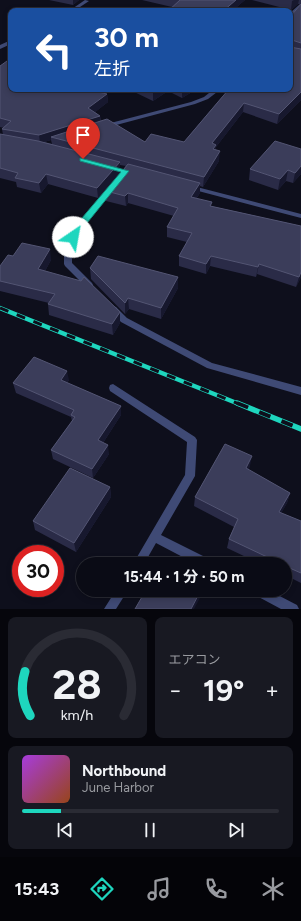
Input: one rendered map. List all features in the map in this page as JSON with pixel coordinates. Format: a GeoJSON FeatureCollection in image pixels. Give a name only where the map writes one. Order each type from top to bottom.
{"type":"FeatureCollection","features":[{"type":"Feature","properties":{"kind":"street"},"geometry":{"type":"LineString","coordinates":[[76,8],[87,1]]}},
{"type":"Feature","properties":{"kind":"street"},"geometry":{"type":"LineString","coordinates":[[293,13],[301,6]]}},
{"type":"Feature","properties":{"kind":"street"},"geometry":{"type":"LineString","coordinates":[[98,128],[193,103],[206,98],[214,92]]}},
{"type":"Feature","properties":{"kind":"street"},"geometry":{"type":"LineString","coordinates":[[96,292],[68,264],[68,247],[79,227],[116,182]]}},
{"type":"Feature","properties":{"kind":"street"},"geometry":{"type":"LineString","coordinates":[[183,186],[301,216]]}},
{"type":"Feature","properties":{"kind":"street"},"geometry":{"type":"LineString","coordinates":[[108,303],[124,320],[210,366],[301,391]]}},
{"type":"Feature","properties":{"kind":"street"},"geometry":{"type":"LineString","coordinates":[[113,388],[192,440],[190,476],[142,557]]}},
{"type":"Feature","properties":{"kind":"street"},"geometry":{"type":"LineString","coordinates":[[155,537],[194,557]]}},
{"type":"Feature","properties":{"kind":"street"},"geometry":{"type":"LineString","coordinates":[[110,609],[118,597]]}},
{"type":"Feature","properties":{"kind":"street"},"geometry":{"type":"LineString","coordinates":[[270,597],[293,609]]}},
{"type":"Feature","properties":{"kind":"building"},"geometry":{"type":"Polygon","coordinates":[[[180,0],[236,0],[227,8],[171,8],[180,0]]]}},
{"type":"Feature","properties":{"kind":"building"},"geometry":{"type":"Polygon","coordinates":[[[301,4],[301,43],[293,40],[293,13],[301,4]]]}},
{"type":"Feature","properties":{"kind":"building"},"geometry":{"type":"Polygon","coordinates":[[[293,48],[301,49],[301,92],[279,114],[244,103],[212,143],[216,145],[213,149],[220,151],[204,177],[51,137],[107,119],[145,142],[151,134],[184,142],[226,92],[293,92],[293,48]]]}},
{"type":"Feature","properties":{"kind":"building"},"geometry":{"type":"Polygon","coordinates":[[[8,61],[8,92],[99,92],[107,94],[88,108],[100,116],[39,135],[2,129],[11,121],[0,118],[0,66],[8,61]]]}},
{"type":"Feature","properties":{"kind":"building"},"geometry":{"type":"Polygon","coordinates":[[[0,134],[38,141],[120,162],[97,188],[46,174],[39,183],[15,178],[18,173],[0,168],[0,134]]]}},
{"type":"Feature","properties":{"kind":"building"},"geometry":{"type":"Polygon","coordinates":[[[275,141],[301,149],[301,166],[295,173],[288,170],[280,179],[250,169],[275,141]]]}},
{"type":"Feature","properties":{"kind":"building"},"geometry":{"type":"Polygon","coordinates":[[[128,164],[200,183],[191,197],[212,202],[210,206],[301,226],[301,272],[299,277],[259,264],[258,267],[211,256],[206,264],[179,256],[192,233],[167,227],[178,208],[128,193],[125,196],[106,191],[128,164]]]}},
{"type":"Feature","properties":{"kind":"building"},"geometry":{"type":"Polygon","coordinates":[[[22,243],[50,249],[38,269],[81,281],[84,277],[120,312],[112,324],[48,304],[55,294],[0,281],[0,266],[8,255],[13,256],[22,243]]]}},
{"type":"Feature","properties":{"kind":"building"},"geometry":{"type":"Polygon","coordinates":[[[98,256],[178,277],[161,308],[128,298],[125,303],[90,268],[98,256]]]}},
{"type":"Feature","properties":{"kind":"building"},"geometry":{"type":"Polygon","coordinates":[[[34,357],[67,371],[61,380],[121,406],[98,440],[108,445],[92,469],[51,450],[75,417],[71,415],[74,410],[13,383],[34,357]]]}},
{"type":"Feature","properties":{"kind":"building"},"geometry":{"type":"Polygon","coordinates":[[[225,444],[252,456],[246,468],[290,493],[279,512],[301,521],[301,573],[292,569],[292,557],[267,557],[229,539],[238,519],[195,497],[225,444]]]}},
{"type":"Feature","properties":{"kind":"building"},"geometry":{"type":"Polygon","coordinates":[[[70,468],[110,487],[74,543],[33,521],[70,468]]]}},
{"type":"Feature","properties":{"kind":"building"},"geometry":{"type":"Polygon","coordinates":[[[142,597],[197,597],[191,609],[135,609],[142,597]]]}},
{"type":"Feature","properties":{"kind":"railway"},"geometry":{"type":"LineString","coordinates":[[0,308],[239,404]]}},
{"type":"Feature","properties":{"kind":"railway"},"geometry":{"type":"LineString","coordinates":[[237,403],[301,429]]}},
{"type":"Feature","properties":{"kind":"route"},"geometry":{"type":"LineString","coordinates":[[73,237],[79,227],[126,171],[83,159]]}}]}
